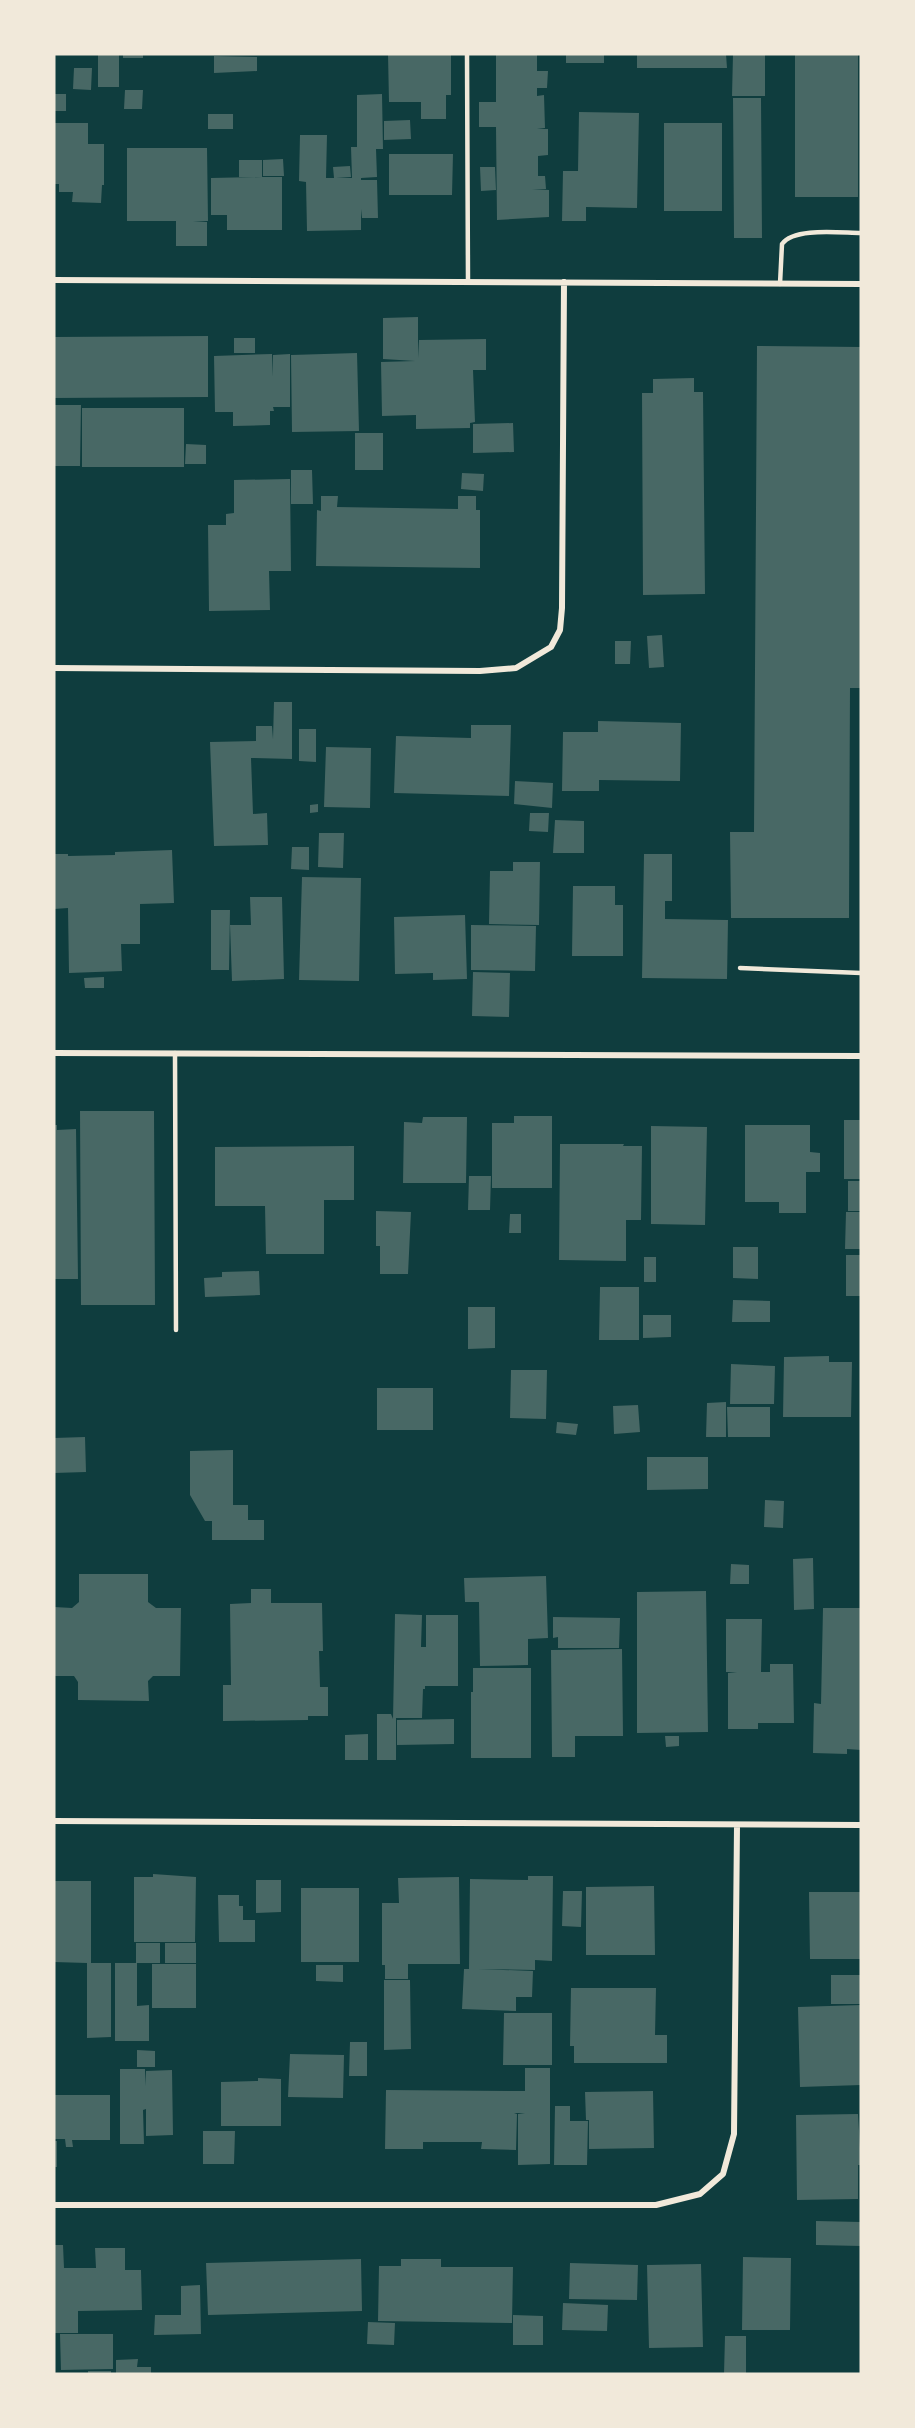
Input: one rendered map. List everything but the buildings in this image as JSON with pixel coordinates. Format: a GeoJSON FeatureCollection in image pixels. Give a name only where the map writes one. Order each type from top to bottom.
{"type":"FeatureCollection","features":[{"type":"Feature","properties":{"kind":"street"},"geometry":{"type":"LineString","coordinates":[[54,280],[861,284]]}},
{"type":"Feature","properties":{"kind":"street"},"geometry":{"type":"LineString","coordinates":[[54,668],[480,671],[516,668],[551,647],[560,630],[562,608],[564,282]]}},
{"type":"Feature","properties":{"kind":"street"},"geometry":{"type":"LineString","coordinates":[[54,1053],[861,1056]]}},
{"type":"Feature","properties":{"kind":"street"},"geometry":{"type":"LineString","coordinates":[[54,1821],[861,1825]]}},
{"type":"Feature","properties":{"kind":"street"},"geometry":{"type":"LineString","coordinates":[[54,2205],[656,2205],[700,2194],[723,2174],[734,2134],[737,1826]]}},
{"type":"Feature","properties":{"kind":"lane"},"geometry":{"type":"LineString","coordinates":[[467,54],[468,282]]}},
{"type":"Feature","properties":{"kind":"lane"},"geometry":{"type":"LineString","coordinates":[[780,284],[782,244],[789,236],[861,233]]}},
{"type":"Feature","properties":{"kind":"lane"},"geometry":{"type":"LineString","coordinates":[[740,969],[861,973]]}},
{"type":"Feature","properties":{"kind":"lane"},"geometry":{"type":"LineString","coordinates":[[175,1053],[176,1330]]}}]}
